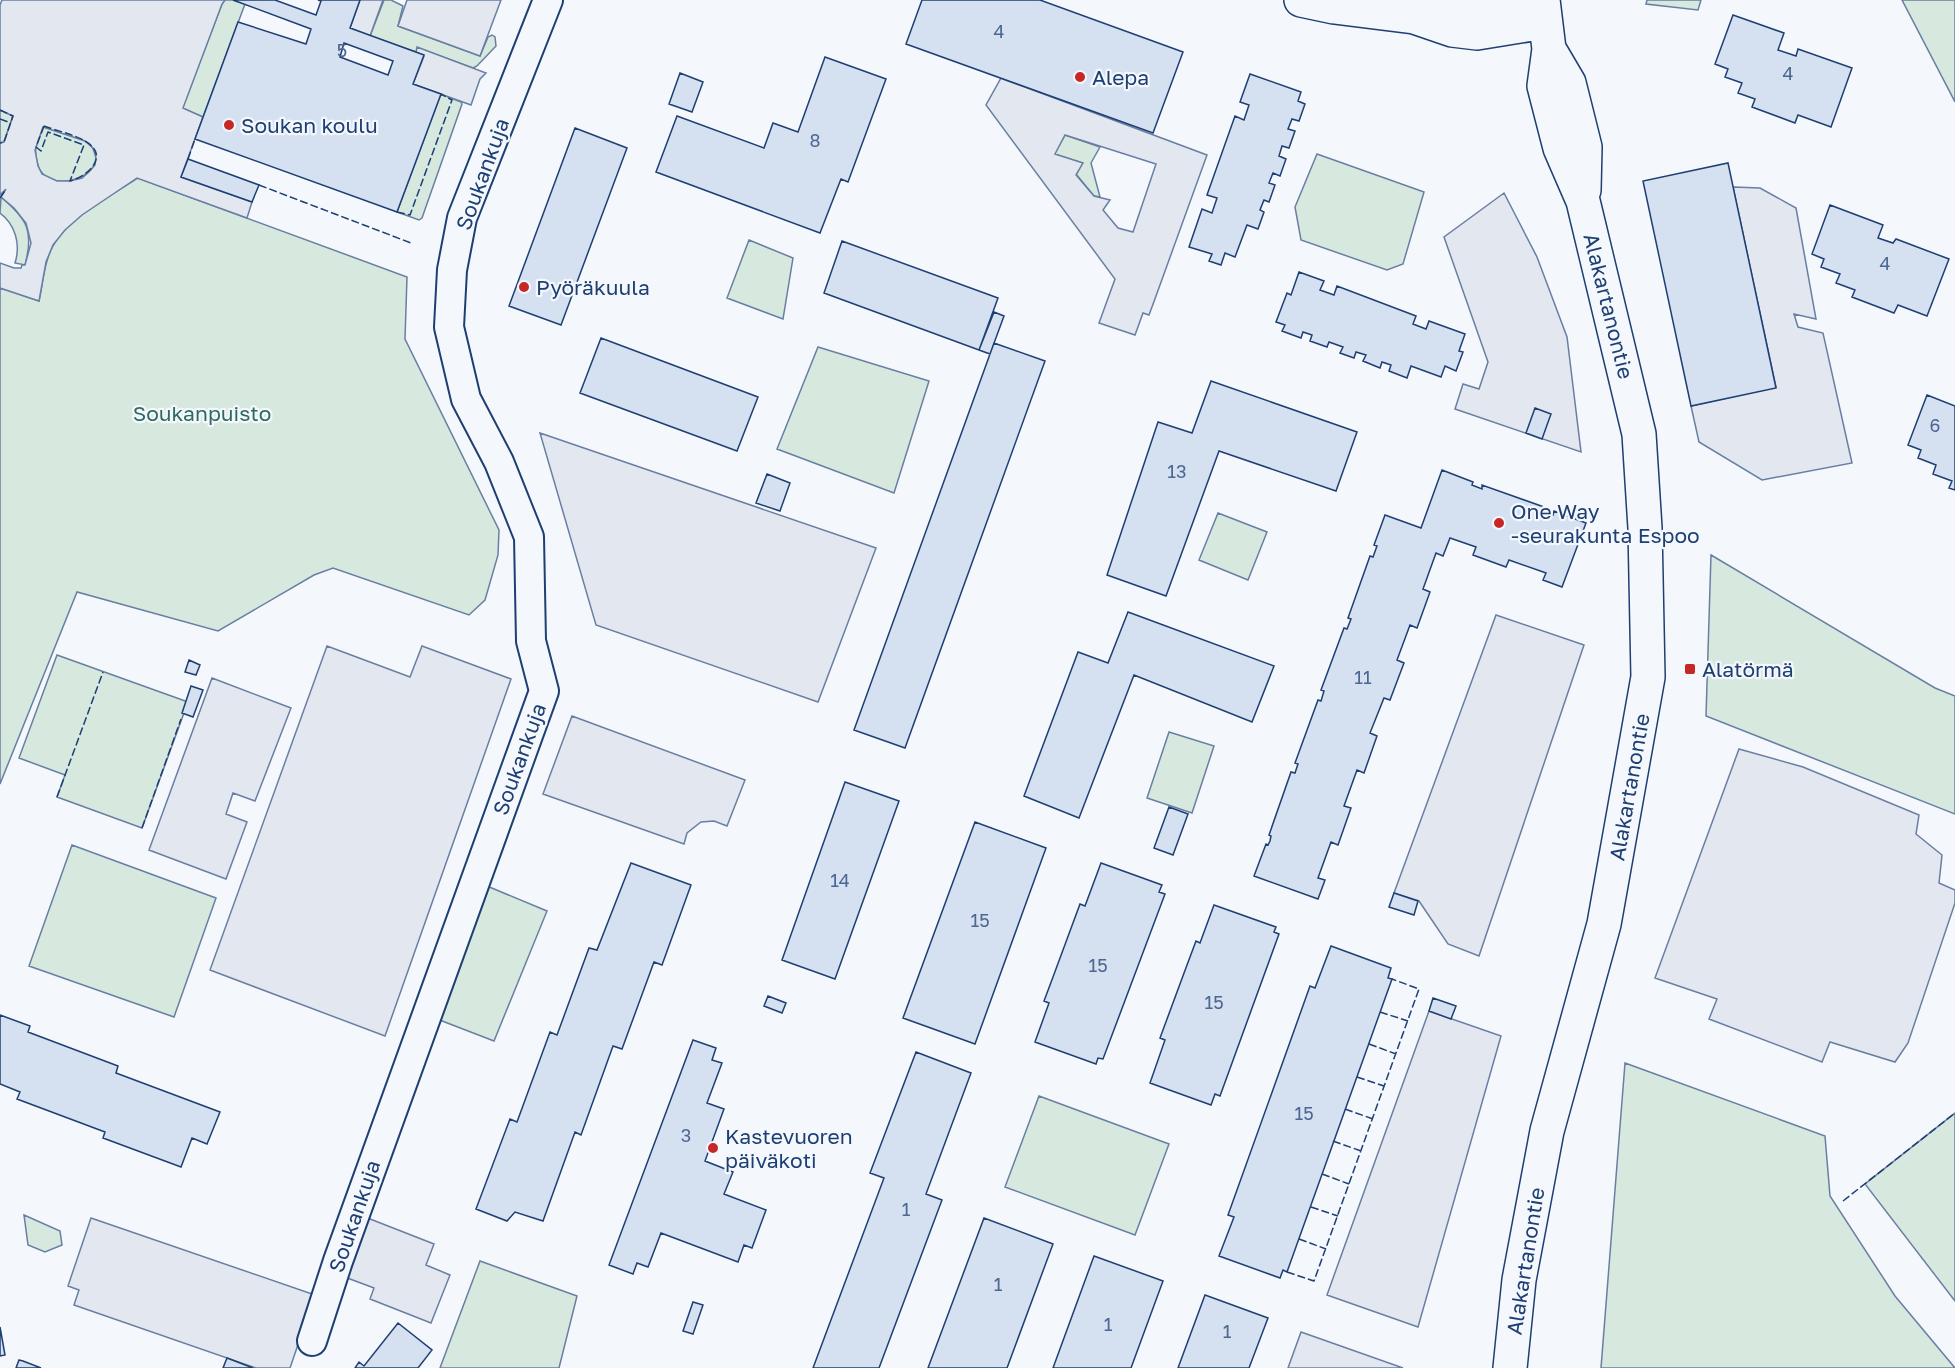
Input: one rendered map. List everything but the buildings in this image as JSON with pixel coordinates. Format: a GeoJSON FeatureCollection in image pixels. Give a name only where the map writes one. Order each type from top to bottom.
{"type":"FeatureCollection","features":[{"type":"Feature","properties":{"kind":"street","name":"Soukankuja"},"geometry":{"type":"LineString","coordinates":[[312,1341],[345,1241],[544,692],[531,641],[529,537],[499,462],[466,399],[449,327],[452,270],[462,218],[548,0]]}},
{"type":"Feature","properties":{"kind":"street"},"geometry":{"type":"LineString","coordinates":[[1301,0],[1334,7],[1414,17],[1452,30],[1477,33],[1546,24]]}},
{"type":"Feature","properties":{"kind":"street","name":"Alakartanontie"},"geometry":{"type":"LineString","coordinates":[[1510,1368],[1519,1280],[1547,1131],[1604,924],[1648,677],[1645,528],[1639,434],[1584,201],[1585,147],[1569,83],[1546,24]]}},
{"type":"Feature","properties":{"kind":"green space"},"geometry":{"type":"Polygon","coordinates":[[[225,0],[245,4],[203,117],[182,109],[225,0]]]}},
{"type":"Feature","properties":{"kind":"green space"},"geometry":{"type":"Polygon","coordinates":[[[384,0],[391,0],[403,6],[398,26],[480,56],[488,37],[492,35],[495,37],[496,46],[473,68],[418,48],[416,52],[370,36],[384,0]]]}},
{"type":"Feature","properties":{"kind":"green space"},"geometry":{"type":"Polygon","coordinates":[[[1647,0],[1701,0],[1698,10],[1646,4],[1647,0]]]}},
{"type":"Feature","properties":{"kind":"green space"},"geometry":{"type":"Polygon","coordinates":[[[1902,0],[1955,0],[1955,102],[1902,0]]]}},
{"type":"Feature","properties":{"kind":"green space"},"geometry":{"type":"Polygon","coordinates":[[[441,94],[462,104],[422,218],[419,220],[397,212],[441,94]]]}},
{"type":"Feature","properties":{"kind":"green space"},"geometry":{"type":"Polygon","coordinates":[[[0,110],[13,116],[4,142],[0,143],[0,110]]]}},
{"type":"Feature","properties":{"kind":"green space"},"geometry":{"type":"Polygon","coordinates":[[[44,126],[75,136],[91,146],[96,156],[94,165],[87,173],[76,179],[64,181],[52,180],[43,174],[37,162],[36,151],[44,126]]]}},
{"type":"Feature","properties":{"kind":"green space"},"geometry":{"type":"Polygon","coordinates":[[[1065,135],[1100,147],[1091,163],[1100,197],[1094,196],[1076,174],[1082,163],[1054,154],[1065,135]]]}},
{"type":"Feature","properties":{"kind":"green space"},"geometry":{"type":"Polygon","coordinates":[[[1317,154],[1424,192],[1403,264],[1387,270],[1301,240],[1295,207],[1317,154]]]}},
{"type":"Feature","properties":{"kind":"green space","name":"Soukanpuisto"},"geometry":{"type":"Polygon","coordinates":[[[138,178],[407,277],[405,339],[499,530],[498,555],[485,600],[469,615],[333,568],[314,575],[218,631],[77,592],[0,784],[0,288],[39,301],[48,259],[60,235],[79,216],[138,178]]]}},
{"type":"Feature","properties":{"kind":"green space"},"geometry":{"type":"Polygon","coordinates":[[[1,197],[23,220],[26,227],[29,243],[25,265],[15,263],[17,242],[10,223],[0,213],[1,197]]]}},
{"type":"Feature","properties":{"kind":"green space"},"geometry":{"type":"Polygon","coordinates":[[[749,240],[793,258],[783,319],[727,298],[749,240]]]}},
{"type":"Feature","properties":{"kind":"green space"},"geometry":{"type":"Polygon","coordinates":[[[818,347],[929,381],[894,493],[777,449],[818,347]]]}},
{"type":"Feature","properties":{"kind":"green space"},"geometry":{"type":"Polygon","coordinates":[[[1218,513],[1267,532],[1248,580],[1199,560],[1218,513]]]}},
{"type":"Feature","properties":{"kind":"green space"},"geometry":{"type":"Polygon","coordinates":[[[1711,555],[1935,688],[1955,696],[1955,814],[1706,716],[1711,555]]]}},
{"type":"Feature","properties":{"kind":"green space"},"geometry":{"type":"Polygon","coordinates":[[[57,655],[188,702],[142,828],[57,797],[65,775],[19,758],[57,655]]]}},
{"type":"Feature","properties":{"kind":"green space"},"geometry":{"type":"Polygon","coordinates":[[[1169,732],[1214,746],[1192,813],[1147,798],[1169,732]]]}},
{"type":"Feature","properties":{"kind":"green space"},"geometry":{"type":"Polygon","coordinates":[[[72,845],[216,898],[174,1017],[29,966],[72,845]]]}},
{"type":"Feature","properties":{"kind":"green space"},"geometry":{"type":"Polygon","coordinates":[[[487,886],[547,911],[494,1041],[437,1019],[487,886]]]}},
{"type":"Feature","properties":{"kind":"green space"},"geometry":{"type":"Polygon","coordinates":[[[1625,1063],[1825,1136],[1830,1196],[1895,1296],[1955,1368],[1601,1368],[1625,1063]]]}},
{"type":"Feature","properties":{"kind":"green space"},"geometry":{"type":"Polygon","coordinates":[[[1039,1096],[1169,1144],[1135,1235],[1005,1187],[1039,1096]]]}},
{"type":"Feature","properties":{"kind":"green space"},"geometry":{"type":"Polygon","coordinates":[[[1955,1113],[1955,1301],[1865,1184],[1955,1113]]]}},
{"type":"Feature","properties":{"kind":"green space"},"geometry":{"type":"Polygon","coordinates":[[[24,1215],[60,1231],[62,1245],[45,1252],[28,1245],[24,1215]]]}},
{"type":"Feature","properties":{"kind":"green space"},"geometry":{"type":"Polygon","coordinates":[[[480,1261],[577,1296],[559,1368],[440,1368],[480,1261]]]}},
{"type":"Feature","properties":{"kind":"shaded area"},"geometry":{"type":"Polygon","coordinates":[[[2,0],[225,0],[183,108],[203,117],[181,177],[252,202],[247,218],[137,178],[82,215],[53,245],[46,262],[39,301],[0,288],[0,263],[21,268],[25,265],[31,243],[26,223],[1,197],[6,189],[0,195],[0,143],[4,142],[13,116],[0,110],[0,5],[2,0]],[[43,127],[35,150],[42,174],[57,181],[82,178],[95,165],[96,158],[93,148],[85,141],[43,127]]]}},
{"type":"Feature","properties":{"kind":"shaded area"},"geometry":{"type":"Polygon","coordinates":[[[360,0],[383,0],[370,36],[350,28],[360,0]]]}},
{"type":"Feature","properties":{"kind":"shaded area"},"geometry":{"type":"Polygon","coordinates":[[[407,0],[501,0],[480,56],[398,26],[407,0]]]}},
{"type":"Feature","properties":{"kind":"shaded area"},"geometry":{"type":"Polygon","coordinates":[[[417,47],[486,73],[480,79],[471,105],[413,84],[424,56],[416,52],[417,47]]]}},
{"type":"Feature","properties":{"kind":"shaded area"},"geometry":{"type":"Polygon","coordinates":[[[1001,78],[1207,155],[1149,315],[1143,313],[1135,335],[1099,323],[1115,279],[986,105],[1001,78]],[[1065,135],[1055,154],[1083,163],[1076,175],[1094,196],[1110,200],[1103,210],[1118,228],[1133,232],[1156,164],[1065,135]]]}},
{"type":"Feature","properties":{"kind":"shaded area"},"geometry":{"type":"Polygon","coordinates":[[[1733,187],[1760,188],[1796,208],[1816,319],[1794,314],[1798,327],[1823,333],[1852,463],[1762,480],[1699,442],[1691,406],[1776,387],[1733,187]]]}},
{"type":"Feature","properties":{"kind":"shaded area"},"geometry":{"type":"Polygon","coordinates":[[[1504,193],[1537,257],[1567,337],[1581,452],[1455,409],[1463,384],[1479,389],[1488,362],[1444,237],[1504,193]]]}},
{"type":"Feature","properties":{"kind":"shaded area"},"geometry":{"type":"Polygon","coordinates":[[[540,433],[876,548],[818,702],[596,625],[540,433]]]}},
{"type":"Feature","properties":{"kind":"shaded area"},"geometry":{"type":"Polygon","coordinates":[[[1496,615],[1584,645],[1479,956],[1448,944],[1419,901],[1394,893],[1496,615]]]}},
{"type":"Feature","properties":{"kind":"shaded area"},"geometry":{"type":"Polygon","coordinates":[[[327,646],[410,677],[422,646],[511,679],[385,1036],[210,970],[327,646]]]}},
{"type":"Feature","properties":{"kind":"shaded area"},"geometry":{"type":"Polygon","coordinates":[[[212,678],[291,708],[255,801],[233,793],[226,814],[247,822],[226,879],[149,850],[212,678]]]}},
{"type":"Feature","properties":{"kind":"shaded area"},"geometry":{"type":"Polygon","coordinates":[[[572,716],[745,780],[727,826],[714,821],[701,822],[687,833],[684,844],[543,794],[572,716]]]}},
{"type":"Feature","properties":{"kind":"shaded area"},"geometry":{"type":"Polygon","coordinates":[[[1739,749],[1803,767],[1919,815],[1916,834],[1942,855],[1939,883],[1955,890],[1955,903],[1908,1043],[1895,1062],[1830,1042],[1822,1062],[1709,1019],[1717,999],[1655,978],[1739,749]]]}},
{"type":"Feature","properties":{"kind":"shaded area"},"geometry":{"type":"Polygon","coordinates":[[[1429,1011],[1501,1036],[1418,1327],[1327,1295],[1429,1011]]]}},
{"type":"Feature","properties":{"kind":"shaded area"},"geometry":{"type":"Polygon","coordinates":[[[365,1217],[434,1244],[426,1265],[450,1275],[431,1323],[370,1299],[374,1288],[342,1276],[365,1217]]]}},
{"type":"Feature","properties":{"kind":"shaded area"},"geometry":{"type":"Polygon","coordinates":[[[91,1218],[315,1295],[290,1368],[256,1368],[74,1305],[79,1290],[68,1286],[91,1218]]]}},
{"type":"Feature","properties":{"kind":"shaded area"},"geometry":{"type":"Polygon","coordinates":[[[1301,1332],[1403,1368],[1288,1368],[1301,1332]]]}},
{"type":"Feature","properties":{"kind":"fence"},"geometry":{"type":"LineString","coordinates":[[397,212],[410,215],[452,100],[441,94]]}},
{"type":"Feature","properties":{"kind":"fence"},"geometry":{"type":"LineString","coordinates":[[0,110],[13,116],[4,142],[0,143]]}},
{"type":"Feature","properties":{"kind":"fence"},"geometry":{"type":"LineString","coordinates":[[0,119],[11,123]]}},
{"type":"Feature","properties":{"kind":"fence"},"geometry":{"type":"LineString","coordinates":[[44,126],[75,136],[92,147],[96,152],[96,158],[90,170],[70,181],[84,145],[48,132],[41,151],[36,147],[44,126]]}},
{"type":"Feature","properties":{"kind":"fence"},"geometry":{"type":"LineString","coordinates":[[188,159],[195,139]]}},
{"type":"Feature","properties":{"kind":"fence"},"geometry":{"type":"LineString","coordinates":[[259,185],[411,243]]}},
{"type":"Feature","properties":{"kind":"fence"},"geometry":{"type":"LineString","coordinates":[[0,198],[6,189]]}},
{"type":"Feature","properties":{"kind":"fence"},"geometry":{"type":"LineString","coordinates":[[57,797],[103,672]]}},
{"type":"Feature","properties":{"kind":"fence"},"geometry":{"type":"LineString","coordinates":[[142,828],[181,719]]}},
{"type":"Feature","properties":{"kind":"fence"},"geometry":{"type":"LineString","coordinates":[[1287,1272],[1314,1281],[1419,989],[1392,979]]}},
{"type":"Feature","properties":{"kind":"fence"},"geometry":{"type":"LineString","coordinates":[[1380,1012],[1408,1021]]}},
{"type":"Feature","properties":{"kind":"fence"},"geometry":{"type":"LineString","coordinates":[[1369,1044],[1396,1054]]}},
{"type":"Feature","properties":{"kind":"fence"},"geometry":{"type":"LineString","coordinates":[[1357,1077],[1384,1086]]}},
{"type":"Feature","properties":{"kind":"fence"},"geometry":{"type":"LineString","coordinates":[[1345,1109],[1373,1119]]}},
{"type":"Feature","properties":{"kind":"fence"},"geometry":{"type":"LineString","coordinates":[[1843,1201],[1955,1113]]}},
{"type":"Feature","properties":{"kind":"fence"},"geometry":{"type":"LineString","coordinates":[[1333,1141],[1361,1151]]}},
{"type":"Feature","properties":{"kind":"fence"},"geometry":{"type":"LineString","coordinates":[[1322,1174],[1349,1184]]}},
{"type":"Feature","properties":{"kind":"fence"},"geometry":{"type":"LineString","coordinates":[[1311,1207],[1338,1216]]}},
{"type":"Feature","properties":{"kind":"fence"},"geometry":{"type":"LineString","coordinates":[[1299,1239],[1326,1249]]}},
{"type":"Feature","properties":{"kind":"place","name":"Alepa"},"geometry":{"type":"Point","coordinates":[1080,77]}},
{"type":"Feature","properties":{"kind":"place","name":"Soukan koulu"},"geometry":{"type":"Point","coordinates":[229,125]}},
{"type":"Feature","properties":{"kind":"place","name":"Pyöräkuula"},"geometry":{"type":"Point","coordinates":[524,287]}},
{"type":"Feature","properties":{"kind":"place","name":"One Way -seurakunta Espoo"},"geometry":{"type":"Point","coordinates":[1499,523]}},
{"type":"Feature","properties":{"kind":"place","name":"Alatörmä"},"geometry":{"type":"Point","coordinates":[1690,669]}},
{"type":"Feature","properties":{"kind":"place","name":"Kastevuoren päiväkoti"},"geometry":{"type":"Point","coordinates":[713,1148]}}]}
